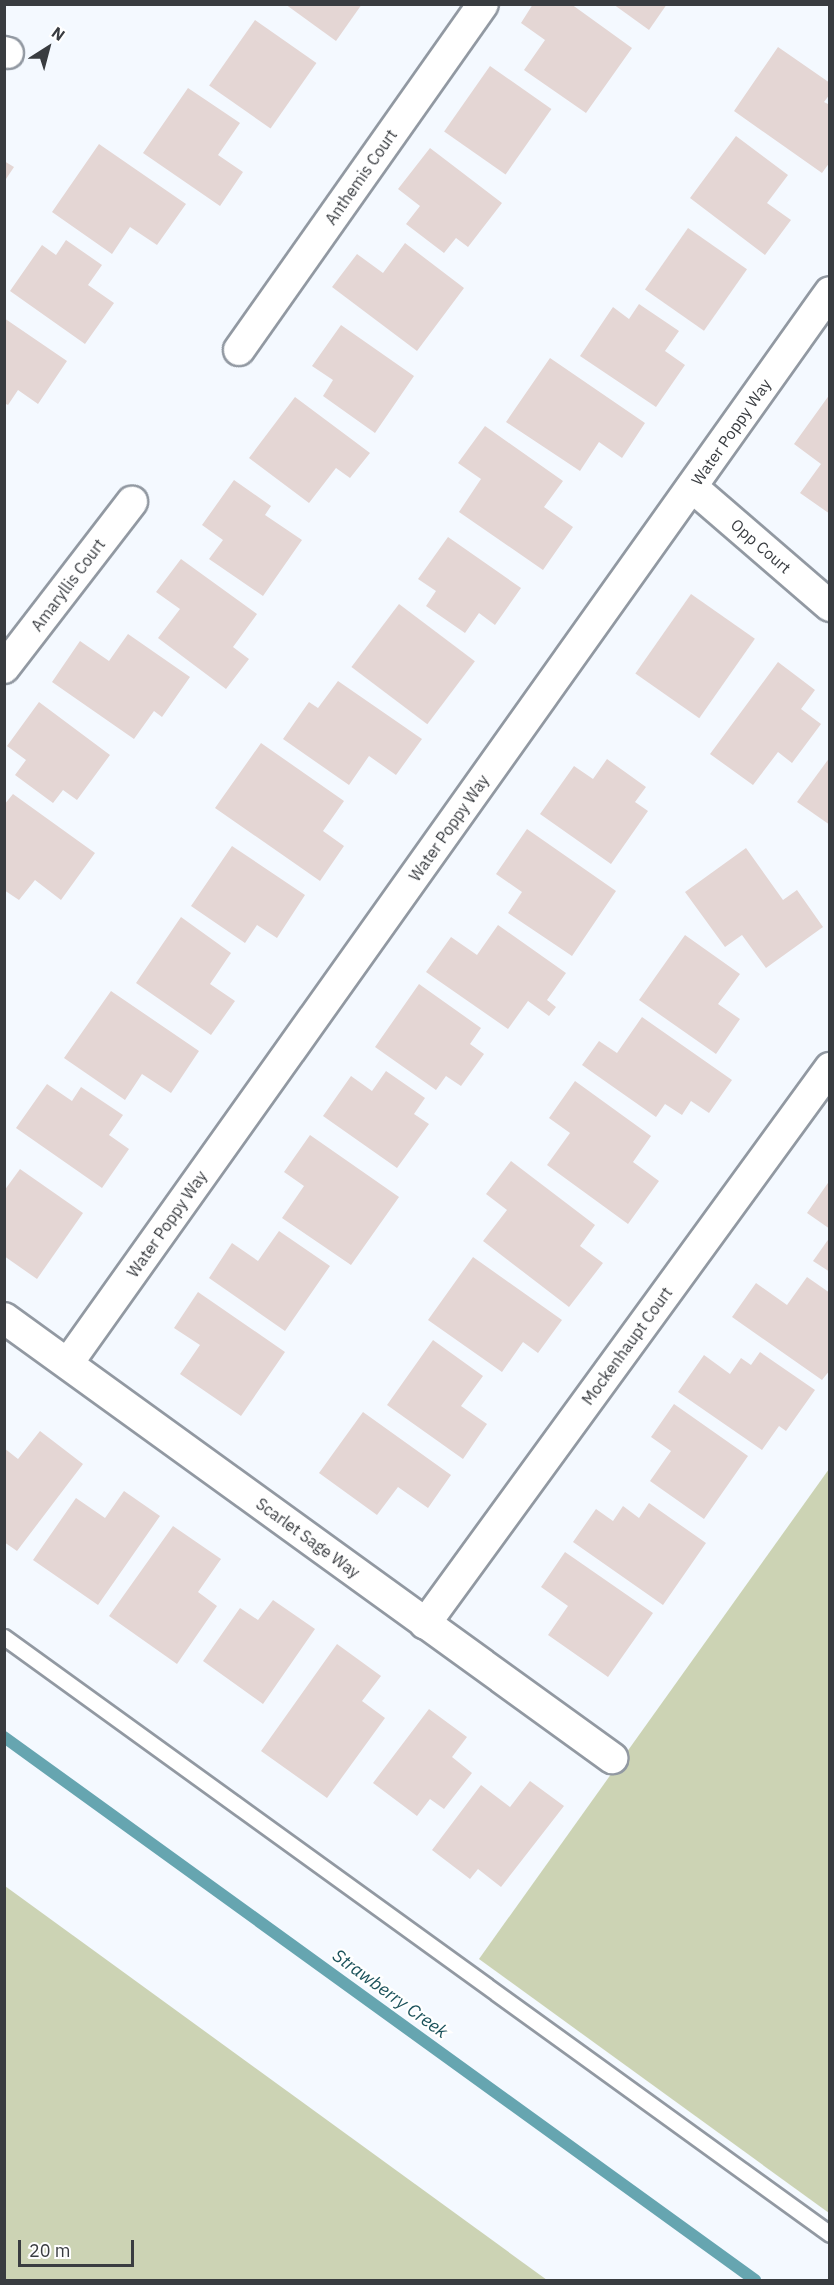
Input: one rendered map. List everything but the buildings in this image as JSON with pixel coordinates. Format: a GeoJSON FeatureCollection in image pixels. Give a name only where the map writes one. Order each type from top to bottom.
{"type":"FeatureCollection","features":[{"type":"Feature","properties":{"kind":"street","name":"Anthemis Court"},"geometry":{"type":"LineString","coordinates":[[239,350],[483,4]]}},
{"type":"Feature","properties":{"kind":"street","name":"Water Poppy Way"},"geometry":{"type":"LineString","coordinates":[[68,1363],[830,292]]}},
{"type":"Feature","properties":{"kind":"street","name":"Opp Court"},"geometry":{"type":"LineString","coordinates":[[692,487],[830,606]]}},
{"type":"Feature","properties":{"kind":"street","name":"Amaryllis Court"},"geometry":{"type":"LineString","coordinates":[[4,668],[132,502]]}},
{"type":"Feature","properties":{"kind":"street","name":"Mockenhaupt Court"},"geometry":{"type":"LineString","coordinates":[[425,1624],[830,1068]]}},
{"type":"Feature","properties":{"kind":"street","name":"Scarlet Sage Way"},"geometry":{"type":"LineString","coordinates":[[4,1318],[612,1758]]}},
{"type":"Feature","properties":{"kind":"lane"},"geometry":{"type":"LineString","coordinates":[[4,1636],[830,2234]]}},
{"type":"Feature","properties":{"kind":"green space"},"geometry":{"type":"Polygon","coordinates":[[[829,1469],[829,2213],[479,1959],[829,1469]]]}},
{"type":"Feature","properties":{"kind":"green space"},"geometry":{"type":"Polygon","coordinates":[[[5,1886],[547,2280],[5,2280],[5,1886]]]}},
{"type":"Feature","properties":{"kind":"waterway","name":"Strawberry Creek"},"geometry":{"type":"LineString","coordinates":[[4,1737],[755,2280]]}}]}
